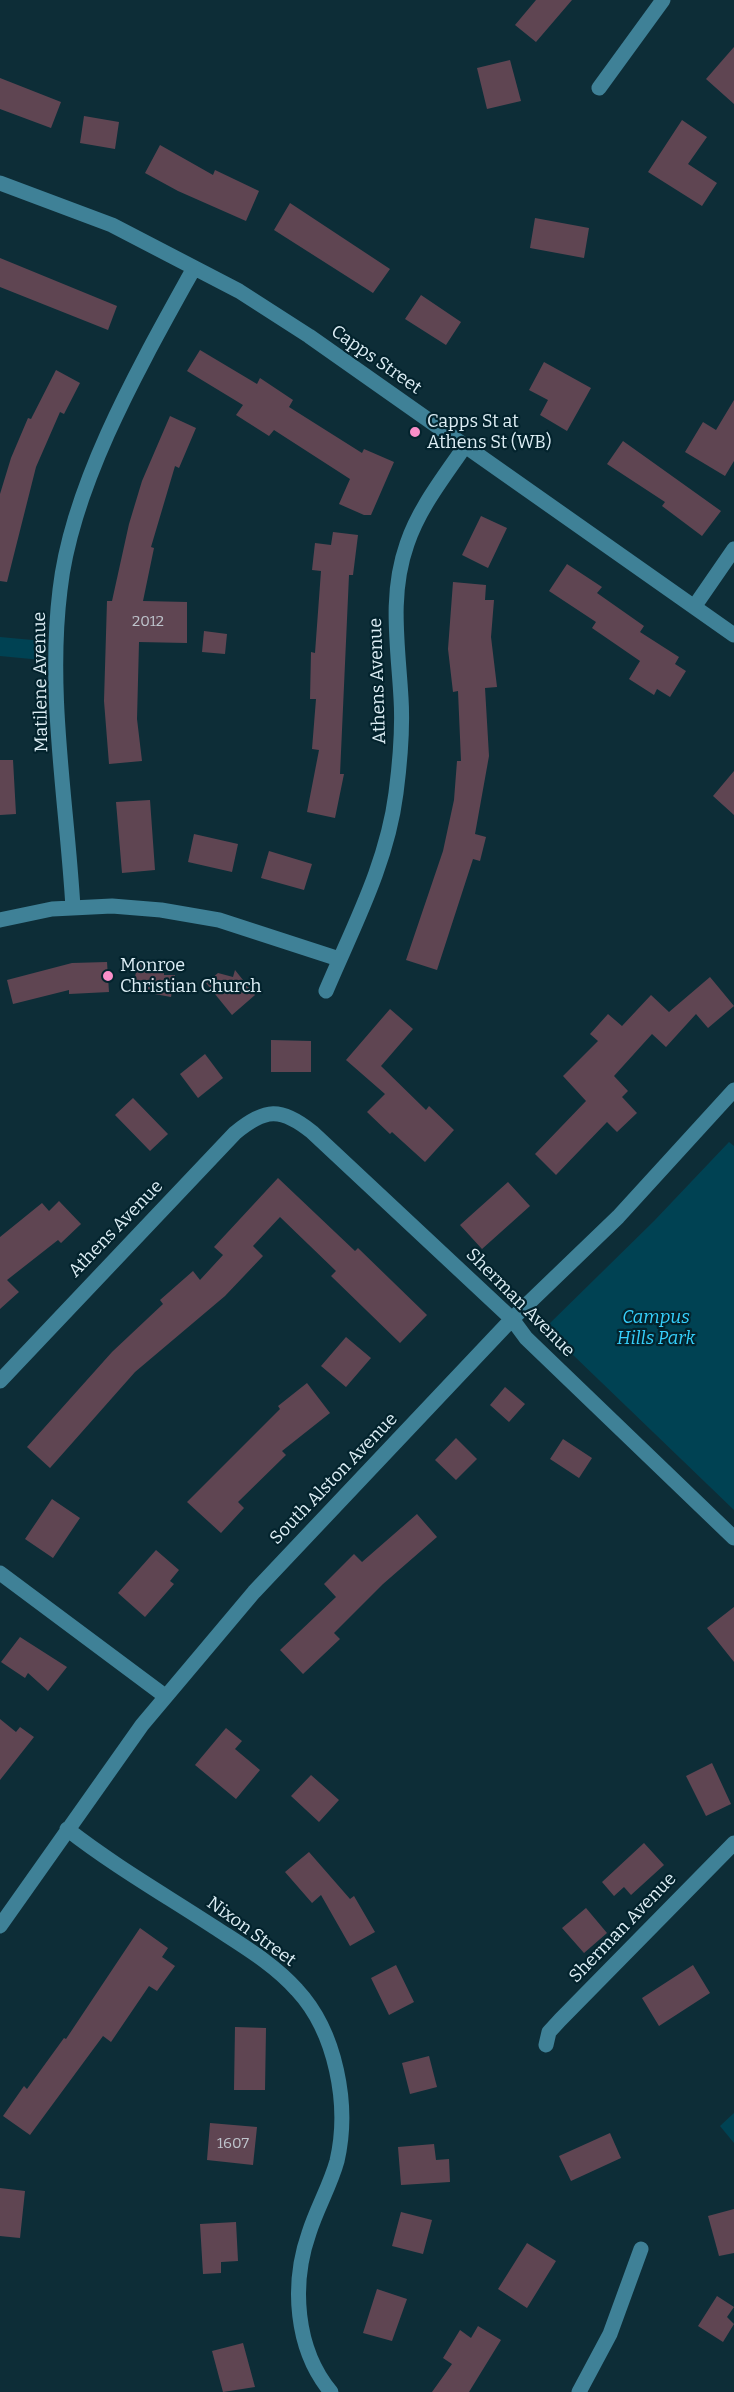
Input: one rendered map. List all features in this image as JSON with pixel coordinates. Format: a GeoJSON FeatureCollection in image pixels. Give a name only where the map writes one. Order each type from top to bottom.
{"type":"FeatureCollection","features":[{"type":"Feature","properties":{"kind":"street"},"geometry":{"type":"LineString","coordinates":[[599,88],[663,0]]}},
{"type":"Feature","properties":{"kind":"street","name":"Capps Street"},"geometry":{"type":"LineString","coordinates":[[0,183],[112,225],[239,291],[309,336],[734,635]]}},
{"type":"Feature","properties":{"kind":"street","name":"Matilene Avenue"},"geometry":{"type":"LineString","coordinates":[[72,908],[56,669],[58,615],[64,564],[74,523],[91,472],[194,268]]}},
{"type":"Feature","properties":{"kind":"street","name":"Athens Avenue"},"geometry":{"type":"LineString","coordinates":[[326,991],[366,902],[396,795],[401,699],[395,607],[400,569],[413,528],[430,497],[465,446]]}},
{"type":"Feature","properties":{"kind":"street"},"geometry":{"type":"LineString","coordinates":[[693,607],[734,549]]}},
{"type":"Feature","properties":{"kind":"street"},"geometry":{"type":"LineString","coordinates":[[0,920],[52,909],[112,906],[161,910],[219,920],[339,959]]}},
{"type":"Feature","properties":{"kind":"street","name":"South Alston Avenue"},"geometry":{"type":"LineString","coordinates":[[0,1926],[67,1829],[165,1696],[254,1592],[512,1319],[618,1217],[734,1090]]}},
{"type":"Feature","properties":{"kind":"street","name":"Athens Avenue"},"geometry":{"type":"LineString","coordinates":[[0,1381],[235,1133],[252,1119],[267,1113]]}},
{"type":"Feature","properties":{"kind":"street","name":"Sherman Avenue"},"geometry":{"type":"LineString","coordinates":[[267,1113],[287,1116],[312,1132],[512,1319],[526,1338],[734,1538]]}},
{"type":"Feature","properties":{"kind":"street"},"geometry":{"type":"LineString","coordinates":[[0,1573],[165,1696]]}},
{"type":"Feature","properties":{"kind":"street","name":"Nixon Street"},"geometry":{"type":"LineString","coordinates":[[67,1829],[259,1956],[297,1990],[326,2036],[337,2069],[340,2141],[330,2181],[304,2252],[298,2311],[306,2346],[315,2368],[331,2392]]}},
{"type":"Feature","properties":{"kind":"street","name":"Sherman Avenue"},"geometry":{"type":"LineString","coordinates":[[546,2045],[549,2032],[560,2020],[734,1843]]}},
{"type":"Feature","properties":{"kind":"street"},"geometry":{"type":"LineString","coordinates":[[579,2392],[610,2334],[641,2249]]}},
{"type":"Feature","properties":{"kind":"green space"},"geometry":{"type":"Polygon","coordinates":[[[0,637],[43,641],[42,660],[0,656],[0,637]]]}},
{"type":"Feature","properties":{"kind":"green space","name":"Campus Hills Park"},"geometry":{"type":"Polygon","coordinates":[[[729,1142],[734,1146],[734,1510],[545,1328],[654,1221],[729,1142]]]}},
{"type":"Feature","properties":{"kind":"green space"},"geometry":{"type":"Polygon","coordinates":[[[734,2113],[734,2143],[720,2126],[734,2113]]]}},
{"type":"Feature","properties":{"kind":"building"},"geometry":{"type":"Polygon","coordinates":[[[536,0],[572,0],[536,42],[515,25],[536,0]]]}},
{"type":"Feature","properties":{"kind":"building"},"geometry":{"type":"Polygon","coordinates":[[[734,47],[734,104],[706,79],[734,47]]]}},
{"type":"Feature","properties":{"kind":"building"},"geometry":{"type":"Polygon","coordinates":[[[510,60],[521,101],[487,109],[477,68],[510,60]]]}},
{"type":"Feature","properties":{"kind":"building"},"geometry":{"type":"Polygon","coordinates":[[[0,78],[61,102],[51,128],[0,109],[0,78]]]}},
{"type":"Feature","properties":{"kind":"building"},"geometry":{"type":"Polygon","coordinates":[[[84,116],[119,122],[115,149],[80,143],[84,116]]]}},
{"type":"Feature","properties":{"kind":"building"},"geometry":{"type":"Polygon","coordinates":[[[682,120],[707,137],[688,164],[717,183],[702,206],[648,172],[682,120]]]}},
{"type":"Feature","properties":{"kind":"building"},"geometry":{"type":"Polygon","coordinates":[[[160,145],[213,175],[215,170],[259,191],[246,221],[178,191],[145,173],[160,145]]]}},
{"type":"Feature","properties":{"kind":"building"},"geometry":{"type":"Polygon","coordinates":[[[290,203],[390,269],[373,293],[274,230],[290,203]]]}},
{"type":"Feature","properties":{"kind":"building"},"geometry":{"type":"Polygon","coordinates":[[[535,218],[589,228],[584,258],[530,248],[535,218]]]}},
{"type":"Feature","properties":{"kind":"building"},"geometry":{"type":"Polygon","coordinates":[[[0,258],[117,306],[108,330],[0,287],[0,258]]]}},
{"type":"Feature","properties":{"kind":"building"},"geometry":{"type":"Polygon","coordinates":[[[421,295],[461,322],[446,345],[405,319],[421,295]]]}},
{"type":"Feature","properties":{"kind":"building"},"geometry":{"type":"Polygon","coordinates":[[[200,350],[257,384],[260,378],[293,400],[289,407],[362,453],[364,449],[394,462],[371,515],[364,515],[339,504],[350,479],[274,430],[269,436],[236,415],[243,405],[187,371],[200,350]]]}},
{"type":"Feature","properties":{"kind":"building"},"geometry":{"type":"Polygon","coordinates":[[[544,362],[591,388],[567,431],[540,415],[548,400],[529,390],[544,362]]]}},
{"type":"Feature","properties":{"kind":"building"},"geometry":{"type":"Polygon","coordinates":[[[56,370],[80,383],[64,414],[60,412],[36,467],[7,582],[0,581],[0,494],[11,458],[28,418],[31,419],[56,370]]]}},
{"type":"Feature","properties":{"kind":"building"},"geometry":{"type":"Polygon","coordinates":[[[734,400],[734,461],[725,476],[685,452],[703,422],[716,430],[734,400]]]}},
{"type":"Feature","properties":{"kind":"building"},"geometry":{"type":"Polygon","coordinates":[[[170,416],[196,428],[179,468],[175,466],[151,547],[154,548],[143,601],[187,602],[187,643],[139,642],[137,719],[142,761],[109,764],[104,701],[107,601],[112,601],[129,524],[142,481],[170,416]]]}},
{"type":"Feature","properties":{"kind":"building"},"geometry":{"type":"Polygon","coordinates":[[[623,441],[721,511],[702,536],[662,506],[665,502],[607,464],[623,441]]]}},
{"type":"Feature","properties":{"kind":"building"},"geometry":{"type":"Polygon","coordinates":[[[481,516],[507,528],[488,568],[462,555],[481,516]]]}},
{"type":"Feature","properties":{"kind":"building"},"geometry":{"type":"Polygon","coordinates":[[[333,532],[358,535],[353,575],[349,575],[340,774],[344,774],[335,818],[307,812],[319,750],[312,749],[316,699],[310,699],[311,652],[315,653],[321,571],[312,570],[315,543],[331,545],[333,532]]]}},
{"type":"Feature","properties":{"kind":"building"},"geometry":{"type":"Polygon","coordinates":[[[567,564],[602,587],[597,593],[644,626],[640,632],[679,657],[675,664],[686,671],[670,697],[657,689],[654,695],[629,679],[640,661],[592,628],[596,622],[549,591],[567,564]]]}},
{"type":"Feature","properties":{"kind":"building"},"geometry":{"type":"Polygon","coordinates":[[[453,582],[486,585],[485,600],[494,600],[491,637],[497,687],[485,688],[489,756],[475,834],[486,837],[480,861],[473,859],[437,970],[406,960],[443,851],[454,800],[457,761],[461,761],[458,691],[453,692],[448,649],[453,582]]]}},
{"type":"Feature","properties":{"kind":"building"},"geometry":{"type":"Polygon","coordinates":[[[204,631],[227,634],[225,654],[202,652],[204,631]]]}},
{"type":"Feature","properties":{"kind":"building"},"geometry":{"type":"Polygon","coordinates":[[[0,760],[13,760],[16,814],[0,815],[0,760]]]}},
{"type":"Feature","properties":{"kind":"building"},"geometry":{"type":"Polygon","coordinates":[[[734,771],[734,815],[713,796],[734,771]]]}},
{"type":"Feature","properties":{"kind":"building"},"geometry":{"type":"Polygon","coordinates":[[[150,800],[155,870],[122,873],[116,802],[150,800]]]}},
{"type":"Feature","properties":{"kind":"building"},"geometry":{"type":"Polygon","coordinates":[[[194,834],[238,844],[232,872],[188,862],[194,834]]]}},
{"type":"Feature","properties":{"kind":"building"},"geometry":{"type":"Polygon","coordinates":[[[269,851],[312,864],[304,890],[261,878],[269,851]]]}},
{"type":"Feature","properties":{"kind":"building"},"geometry":{"type":"Polygon","coordinates":[[[138,959],[163,963],[164,975],[175,975],[171,997],[133,990],[138,959]]]}},
{"type":"Feature","properties":{"kind":"building"},"geometry":{"type":"Polygon","coordinates":[[[107,962],[109,992],[69,994],[69,990],[13,1004],[7,980],[72,963],[107,962]]]}},
{"type":"Feature","properties":{"kind":"building"},"geometry":{"type":"Polygon","coordinates":[[[235,970],[255,995],[232,1015],[206,983],[218,973],[233,977],[235,970]]]}},
{"type":"Feature","properties":{"kind":"building"},"geometry":{"type":"Polygon","coordinates":[[[710,977],[734,1006],[708,1028],[696,1014],[666,1047],[652,1034],[614,1076],[628,1091],[622,1097],[637,1113],[617,1132],[607,1122],[556,1175],[535,1154],[586,1101],[563,1076],[598,1041],[590,1034],[608,1014],[622,1026],[651,995],[669,1012],[710,977]]]}},
{"type":"Feature","properties":{"kind":"building"},"geometry":{"type":"Polygon","coordinates":[[[390,1009],[413,1029],[381,1066],[426,1110],[429,1106],[454,1130],[425,1162],[367,1112],[385,1094],[346,1060],[390,1009]]]}},
{"type":"Feature","properties":{"kind":"building"},"geometry":{"type":"Polygon","coordinates":[[[271,1040],[311,1041],[311,1072],[271,1072],[271,1040]]]}},
{"type":"Feature","properties":{"kind":"building"},"geometry":{"type":"Polygon","coordinates":[[[205,1054],[223,1078],[198,1098],[180,1074],[205,1054]]]}},
{"type":"Feature","properties":{"kind":"building"},"geometry":{"type":"Polygon","coordinates":[[[133,1098],[168,1134],[150,1151],[115,1115],[133,1098]]]}},
{"type":"Feature","properties":{"kind":"building"},"geometry":{"type":"Polygon","coordinates":[[[278,1178],[355,1251],[358,1248],[427,1315],[400,1343],[331,1276],[336,1271],[280,1217],[253,1246],[263,1256],[225,1296],[135,1372],[50,1468],[27,1447],[112,1352],[163,1304],[160,1300],[193,1271],[200,1280],[223,1255],[214,1247],[278,1178]]]}},
{"type":"Feature","properties":{"kind":"building"},"geometry":{"type":"Polygon","coordinates":[[[508,1182],[530,1206],[482,1249],[460,1225],[508,1182]]]}},
{"type":"Feature","properties":{"kind":"building"},"geometry":{"type":"Polygon","coordinates":[[[59,1201],[81,1224],[61,1243],[58,1240],[7,1280],[19,1292],[0,1309],[0,1237],[42,1203],[49,1211],[59,1201]]]}},
{"type":"Feature","properties":{"kind":"building"},"geometry":{"type":"Polygon","coordinates":[[[346,1337],[371,1358],[346,1387],[321,1366],[346,1337]]]}},
{"type":"Feature","properties":{"kind":"building"},"geometry":{"type":"Polygon","coordinates":[[[307,1383],[330,1413],[282,1451],[286,1455],[238,1502],[244,1508],[221,1533],[187,1502],[280,1409],[278,1406],[307,1383]]]}},
{"type":"Feature","properties":{"kind":"building"},"geometry":{"type":"Polygon","coordinates":[[[505,1387],[525,1404],[509,1422],[490,1405],[505,1387]]]}},
{"type":"Feature","properties":{"kind":"building"},"geometry":{"type":"Polygon","coordinates":[[[456,1438],[477,1459],[456,1480],[435,1460],[456,1438]]]}},
{"type":"Feature","properties":{"kind":"building"},"geometry":{"type":"Polygon","coordinates":[[[563,1439],[592,1458],[579,1478],[550,1459],[563,1439]]]}},
{"type":"Feature","properties":{"kind":"building"},"geometry":{"type":"Polygon","coordinates":[[[52,1499],[80,1518],[53,1558],[25,1539],[52,1499]]]}},
{"type":"Feature","properties":{"kind":"building"},"geometry":{"type":"Polygon","coordinates":[[[417,1514],[437,1537],[383,1584],[334,1633],[340,1639],[303,1674],[280,1650],[336,1597],[324,1584],[354,1554],[362,1562],[417,1514]]]}},
{"type":"Feature","properties":{"kind":"building"},"geometry":{"type":"Polygon","coordinates":[[[156,1550],[179,1570],[170,1581],[174,1584],[145,1617],[118,1593],[156,1550]]]}},
{"type":"Feature","properties":{"kind":"building"},"geometry":{"type":"Polygon","coordinates":[[[734,1607],[734,1662],[707,1628],[734,1607]]]}},
{"type":"Feature","properties":{"kind":"building"},"geometry":{"type":"Polygon","coordinates":[[[20,1637],[67,1667],[48,1691],[28,1673],[25,1678],[1,1662],[20,1637]]]}},
{"type":"Feature","properties":{"kind":"building"},"geometry":{"type":"Polygon","coordinates":[[[0,1719],[16,1732],[20,1727],[34,1737],[0,1780],[0,1719]]]}},
{"type":"Feature","properties":{"kind":"building"},"geometry":{"type":"Polygon","coordinates":[[[226,1728],[242,1741],[235,1749],[260,1770],[236,1799],[195,1765],[226,1728]]]}},
{"type":"Feature","properties":{"kind":"building"},"geometry":{"type":"Polygon","coordinates":[[[712,1763],[731,1804],[706,1816],[686,1776],[712,1763]]]}},
{"type":"Feature","properties":{"kind":"building"},"geometry":{"type":"Polygon","coordinates":[[[311,1775],[339,1800],[319,1822],[291,1796],[311,1775]]]}},
{"type":"Feature","properties":{"kind":"building"},"geometry":{"type":"Polygon","coordinates":[[[644,1843],[664,1865],[631,1895],[624,1887],[614,1896],[602,1882],[644,1843]]]}},
{"type":"Feature","properties":{"kind":"building"},"geometry":{"type":"Polygon","coordinates":[[[309,1852],[350,1899],[354,1896],[375,1932],[350,1946],[321,1895],[312,1903],[285,1872],[309,1852]]]}},
{"type":"Feature","properties":{"kind":"building"},"geometry":{"type":"Polygon","coordinates":[[[586,1908],[607,1933],[584,1953],[562,1928],[586,1908]]]}},
{"type":"Feature","properties":{"kind":"building"},"geometry":{"type":"Polygon","coordinates":[[[140,1928],[168,1948],[162,1957],[175,1966],[157,1991],[149,1986],[111,2042],[103,2036],[30,2135],[3,2116],[24,2086],[27,2089],[64,2038],[66,2039],[140,1928]]]}},
{"type":"Feature","properties":{"kind":"building"},"geometry":{"type":"Polygon","coordinates":[[[396,1965],[414,2002],[389,2015],[371,1978],[396,1965]]]}},
{"type":"Feature","properties":{"kind":"building"},"geometry":{"type":"Polygon","coordinates":[[[693,1965],[710,1993],[659,2026],[642,1998],[693,1965]]]}},
{"type":"Feature","properties":{"kind":"building"},"geometry":{"type":"Polygon","coordinates":[[[235,2027],[266,2028],[265,2090],[234,2090],[235,2027]]]}},
{"type":"Feature","properties":{"kind":"building"},"geometry":{"type":"Polygon","coordinates":[[[429,2056],[437,2087],[410,2094],[402,2063],[429,2056]]]}},
{"type":"Feature","properties":{"kind":"building"},"geometry":{"type":"Polygon","coordinates":[[[210,2123],[257,2127],[253,2165],[207,2160],[210,2123]]]}},
{"type":"Feature","properties":{"kind":"building"},"geometry":{"type":"Polygon","coordinates":[[[610,2133],[621,2158],[571,2181],[559,2156],[610,2133]]]}},
{"type":"Feature","properties":{"kind":"building"},"geometry":{"type":"Polygon","coordinates":[[[434,2144],[436,2160],[449,2159],[450,2182],[401,2185],[398,2147],[434,2144]]]}},
{"type":"Feature","properties":{"kind":"building"},"geometry":{"type":"Polygon","coordinates":[[[0,2188],[25,2191],[20,2238],[0,2236],[0,2188]]]}},
{"type":"Feature","properties":{"kind":"building"},"geometry":{"type":"Polygon","coordinates":[[[734,2209],[734,2253],[719,2256],[708,2216],[734,2209]]]}},
{"type":"Feature","properties":{"kind":"building"},"geometry":{"type":"Polygon","coordinates":[[[401,2212],[432,2220],[423,2254],[392,2246],[401,2212]]]}},
{"type":"Feature","properties":{"kind":"building"},"geometry":{"type":"Polygon","coordinates":[[[236,2222],[238,2261],[221,2262],[221,2273],[203,2274],[200,2224],[236,2222]]]}},
{"type":"Feature","properties":{"kind":"building"},"geometry":{"type":"Polygon","coordinates":[[[527,2243],[556,2261],[527,2308],[498,2289],[527,2243]]]}},
{"type":"Feature","properties":{"kind":"building"},"geometry":{"type":"Polygon","coordinates":[[[377,2289],[407,2299],[392,2341],[363,2333],[377,2289]]]}},
{"type":"Feature","properties":{"kind":"building"},"geometry":{"type":"Polygon","coordinates":[[[717,2296],[734,2307],[727,2317],[734,2324],[723,2342],[698,2326],[717,2296]]]}},
{"type":"Feature","properties":{"kind":"building"},"geometry":{"type":"Polygon","coordinates":[[[478,2326],[501,2340],[469,2392],[432,2392],[452,2364],[443,2358],[460,2330],[471,2338],[478,2326]]]}},
{"type":"Feature","properties":{"kind":"building"},"geometry":{"type":"Polygon","coordinates":[[[243,2343],[255,2387],[223,2392],[212,2351],[243,2343]]]}},
{"type":"Feature","properties":{"kind":"place","name":"Capps St at Athens St (WB)"},"geometry":{"type":"Point","coordinates":[415,432]}},
{"type":"Feature","properties":{"kind":"place","name":"Monroe Christian Church"},"geometry":{"type":"Point","coordinates":[108,976]}}]}
